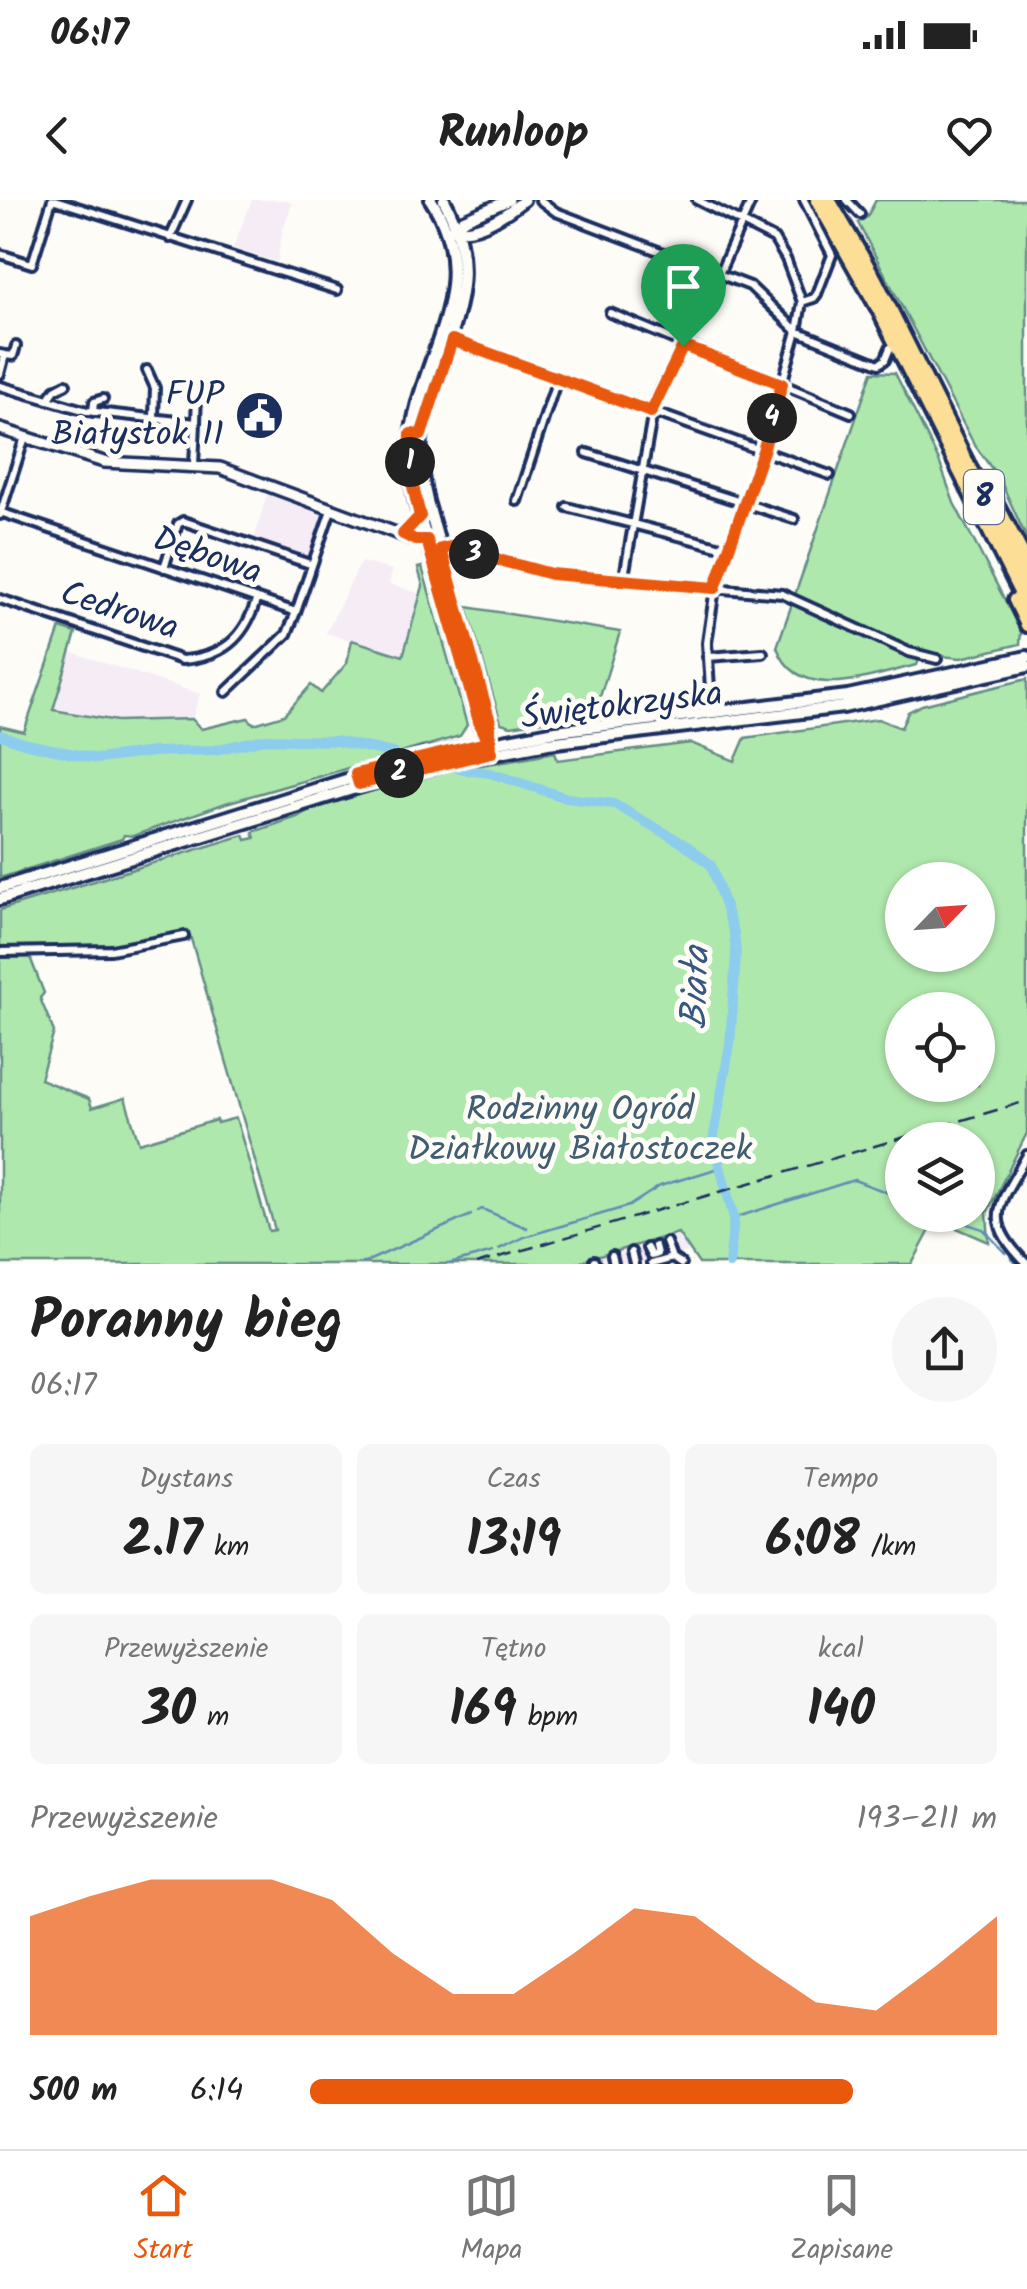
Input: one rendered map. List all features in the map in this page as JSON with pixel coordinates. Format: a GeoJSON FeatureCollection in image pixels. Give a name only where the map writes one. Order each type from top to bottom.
{"type":"FeatureCollection","features":[{"type":"Feature","properties":{"kind":"highway","name":"8"},"geometry":{"type":"LineString","coordinates":[[817,200],[1023,576],[1027,606]]}},
{"type":"Feature","properties":{"kind":"highway","name":"8"},"geometry":{"type":"LineString","coordinates":[[829,200],[875,279],[939,418]]}},
{"type":"Feature","properties":{"kind":"highway"},"geometry":{"type":"LineString","coordinates":[[939,418],[1000,506],[1023,576]]}},
{"type":"Feature","properties":{"kind":"highway"},"geometry":{"type":"LineString","coordinates":[[939,418],[968,506],[1027,625]]}},
{"type":"Feature","properties":{"kind":"main road"},"geometry":{"type":"LineString","coordinates":[[431,200],[451,229]]}},
{"type":"Feature","properties":{"kind":"main road"},"geometry":{"type":"LineString","coordinates":[[444,200],[462,296],[416,435],[410,474],[427,540],[490,722],[490,747]]}},
{"type":"Feature","properties":{"kind":"main road"},"geometry":{"type":"LineString","coordinates":[[416,435],[423,484],[462,643]]}},
{"type":"Feature","properties":{"kind":"main road","name":"Świętokrzyska"},"geometry":{"type":"LineString","coordinates":[[0,899],[358,779],[490,747],[848,696],[1027,656]]}},
{"type":"Feature","properties":{"kind":"main road","name":"Świętokrzyska"},"geometry":{"type":"LineString","coordinates":[[490,747],[843,707],[1027,666]]}},
{"type":"Feature","properties":{"kind":"main road","name":"Świętokrzyska"},"geometry":{"type":"LineString","coordinates":[[0,888],[90,866]]}},
{"type":"Feature","properties":{"kind":"street"},"geometry":{"type":"LineString","coordinates":[[0,254],[32,264],[54,200],[337,290]]}},
{"type":"Feature","properties":{"kind":"street"},"geometry":{"type":"LineString","coordinates":[[170,238],[186,200]]}},
{"type":"Feature","properties":{"kind":"street"},"geometry":{"type":"LineString","coordinates":[[451,229],[464,220],[524,200]]}},
{"type":"Feature","properties":{"kind":"street"},"geometry":{"type":"LineString","coordinates":[[540,200],[556,212],[720,272],[755,289],[782,319],[798,330],[877,364],[884,362],[890,348]]}},
{"type":"Feature","properties":{"kind":"street"},"geometry":{"type":"LineString","coordinates":[[697,200],[769,234],[777,242],[802,302],[798,330],[763,451],[715,588],[707,657],[710,688]]}},
{"type":"Feature","properties":{"kind":"street"},"geometry":{"type":"LineString","coordinates":[[623,582],[651,412],[752,200]]}},
{"type":"Feature","properties":{"kind":"street"},"geometry":{"type":"LineString","coordinates":[[802,302],[817,294],[832,255],[804,200]]}},
{"type":"Feature","properties":{"kind":"street"},"geometry":{"type":"LineString","coordinates":[[848,200],[860,214]]}},
{"type":"Feature","properties":{"kind":"street"},"geometry":{"type":"LineString","coordinates":[[610,313],[851,414]]}},
{"type":"Feature","properties":{"kind":"street"},"geometry":{"type":"LineString","coordinates":[[447,337],[830,475]]}},
{"type":"Feature","properties":{"kind":"street"},"geometry":{"type":"LineString","coordinates":[[0,374],[3,354],[13,356],[16,346]]}},
{"type":"Feature","properties":{"kind":"street"},"geometry":{"type":"LineString","coordinates":[[147,370],[155,388],[154,416]]}},
{"type":"Feature","properties":{"kind":"street"},"geometry":{"type":"LineString","coordinates":[[518,502],[557,379]]}},
{"type":"Feature","properties":{"kind":"street"},"geometry":{"type":"LineString","coordinates":[[48,400],[66,384]]}},
{"type":"Feature","properties":{"kind":"street"},"geometry":{"type":"LineString","coordinates":[[0,386],[93,412],[196,423]]}},
{"type":"Feature","properties":{"kind":"street"},"geometry":{"type":"LineString","coordinates":[[194,465],[197,390]]}},
{"type":"Feature","properties":{"kind":"street"},"geometry":{"type":"LineString","coordinates":[[93,412],[94,402],[103,398]]}},
{"type":"Feature","properties":{"kind":"street"},"geometry":{"type":"LineString","coordinates":[[0,430],[104,462],[220,468],[415,540],[427,540]]}},
{"type":"Feature","properties":{"kind":"street"},"geometry":{"type":"LineString","coordinates":[[0,514],[24,437]]}},
{"type":"Feature","properties":{"kind":"street"},"geometry":{"type":"LineString","coordinates":[[587,453],[794,519]]}},
{"type":"Feature","properties":{"kind":"street"},"geometry":{"type":"LineString","coordinates":[[567,507],[729,549]]}},
{"type":"Feature","properties":{"kind":"street"},"geometry":{"type":"LineString","coordinates":[[296,612],[331,510]]}},
{"type":"Feature","properties":{"kind":"street","name":"Dębowa"},"geometry":{"type":"LineString","coordinates":[[0,514],[296,612],[287,634],[226,692]]}},
{"type":"Feature","properties":{"kind":"street"},"geometry":{"type":"LineString","coordinates":[[403,534],[420,516]]}},
{"type":"Feature","properties":{"kind":"street"},"geometry":{"type":"LineString","coordinates":[[164,568],[178,524],[183,521],[310,564]]}},
{"type":"Feature","properties":{"kind":"street"},"geometry":{"type":"LineString","coordinates":[[441,549],[450,547],[551,574],[787,596],[887,643],[937,660]]}},
{"type":"Feature","properties":{"kind":"street","name":"Cedrowa"},"geometry":{"type":"LineString","coordinates":[[0,599],[182,660],[224,649],[244,631],[256,601]]}},
{"type":"Feature","properties":{"kind":"street"},"geometry":{"type":"LineString","coordinates":[[707,657],[763,654]]}},
{"type":"Feature","properties":{"kind":"street"},"geometry":{"type":"LineString","coordinates":[[0,952],[111,950],[184,936]]}},
{"type":"Feature","properties":{"kind":"street"},"geometry":{"type":"LineString","coordinates":[[1027,1155],[997,1218],[1003,1237],[1027,1264]]}},
{"type":"Feature","properties":{"kind":"street"},"geometry":{"type":"LineString","coordinates":[[666,1242],[672,1258],[681,1264]]}},
{"type":"Feature","properties":{"kind":"street"},"geometry":{"type":"LineString","coordinates":[[651,1246],[657,1254],[653,1261]]}},
{"type":"Feature","properties":{"kind":"street"},"geometry":{"type":"LineString","coordinates":[[631,1252],[634,1264]]}},
{"type":"Feature","properties":{"kind":"street"},"geometry":{"type":"LineString","coordinates":[[653,1261],[672,1258]]}},
{"type":"Feature","properties":{"kind":"shaded area"},"geometry":{"type":"Polygon","coordinates":[[[252,200],[286,200],[292,204],[277,262],[233,248],[252,200]]]}},
{"type":"Feature","properties":{"kind":"shaded area"},"geometry":{"type":"Polygon","coordinates":[[[267,494],[326,516],[309,557],[254,540],[267,494]]]}},
{"type":"Feature","properties":{"kind":"shaded area"},"geometry":{"type":"Polygon","coordinates":[[[361,562],[392,570],[389,584],[421,594],[403,656],[326,633],[361,562]]]}},
{"type":"Feature","properties":{"kind":"shaded area"},"geometry":{"type":"Polygon","coordinates":[[[71,652],[200,694],[192,719],[117,721],[52,710],[71,652]]]}},
{"type":"Feature","properties":{"kind":"shaded area"},"geometry":{"type":"Polygon","coordinates":[[[678,1233],[690,1251],[646,1264],[573,1264],[678,1233]]]}},
{"type":"Feature","properties":{"kind":"green space"},"geometry":{"type":"Polygon","coordinates":[[[876,200],[1027,200],[1027,539],[1000,480],[974,444],[858,223],[867,217],[876,200]]]}},
{"type":"Feature","properties":{"kind":"green space"},"geometry":{"type":"Polygon","coordinates":[[[872,372],[895,373],[939,461],[954,503],[1021,631],[1020,644],[961,658],[921,654],[917,665],[859,679],[819,681],[802,676],[787,665],[777,647],[872,372]]]}},
{"type":"Feature","properties":{"kind":"green space"},"geometry":{"type":"Polygon","coordinates":[[[422,567],[467,725],[460,736],[226,803],[0,878],[0,726],[24,732],[60,628],[76,633],[53,710],[117,721],[192,719],[201,729],[248,718],[254,724],[284,715],[311,685],[321,693],[347,663],[352,640],[403,656],[423,586],[418,568],[422,567]]]}},
{"type":"Feature","properties":{"kind":"green space"},"geometry":{"type":"Polygon","coordinates":[[[467,607],[620,632],[595,713],[511,726],[501,723],[467,607]]]}},
{"type":"Feature","properties":{"kind":"green space","name":"Rodzinny Ogród Działkowy Białostoczek"},"geometry":{"type":"Polygon","coordinates":[[[1027,679],[1027,1133],[995,1197],[995,1122],[885,1122],[885,1232],[929,1232],[912,1264],[699,1264],[678,1233],[572,1264],[0,1264],[0,957],[30,957],[44,993],[40,998],[54,1032],[40,1079],[89,1099],[92,1108],[125,1098],[139,1143],[216,1120],[217,1123],[236,1118],[269,1231],[275,1230],[189,932],[110,946],[0,948],[0,910],[244,835],[246,840],[255,838],[253,832],[316,806],[449,771],[555,752],[558,760],[691,743],[735,761],[745,738],[878,719],[901,728],[908,712],[922,705],[1027,679]]]}},
{"type":"Feature","properties":{"kind":"green space"},"geometry":{"type":"Polygon","coordinates":[[[966,1232],[988,1232],[989,1242],[966,1232]]]}},
{"type":"Feature","properties":{"kind":"waterway","name":"Biała"},"geometry":{"type":"LineString","coordinates":[[0,735],[97,759],[214,750],[265,739],[336,741],[393,753]]}},
{"type":"Feature","properties":{"kind":"waterway","name":"Biała"},"geometry":{"type":"LineString","coordinates":[[460,769],[490,773],[567,798],[614,804],[686,845],[711,865],[734,933],[736,954],[730,1044],[713,1141],[734,1218],[729,1264]]}},
{"type":"Feature","properties":{"kind":"waterway"},"geometry":{"type":"LineString","coordinates":[[499,1249],[524,1237],[629,1206],[660,1186],[719,1168]]}},
{"type":"Feature","properties":{"kind":"waterway"},"geometry":{"type":"LineString","coordinates":[[734,1218],[854,1180],[885,1192]]}},
{"type":"Feature","properties":{"kind":"waterway"},"geometry":{"type":"LineString","coordinates":[[478,1211],[482,1209],[527,1228]]}},
{"type":"Feature","properties":{"kind":"waterway"},"geometry":{"type":"LineString","coordinates":[[361,1264],[471,1215]]}},
{"type":"Feature","properties":{"kind":"waterway"},"geometry":{"type":"LineString","coordinates":[[986,1232],[1006,1253]]}},
{"type":"Feature","properties":{"kind":"waterway"},"geometry":{"type":"LineString","coordinates":[[449,1264],[493,1252]]}},
{"type":"Feature","properties":{"kind":"waterway"},"geometry":{"type":"LineString","coordinates":[[1012,1259],[1017,1264]]}},
{"type":"Feature","properties":{"kind":"railway"},"geometry":{"type":"LineString","coordinates":[[476,1264],[1027,1101]]}},
{"type":"Feature","properties":{"kind":"place","name":"FUP Białystok 11"},"geometry":{"type":"Point","coordinates":[259,416]}},
{"type":"Feature","properties":{"kind":"route"},"geometry":{"type":"LineString","coordinates":[[683,346],[651,412],[452,340],[421,435],[411,434],[410,474],[420,516],[403,534],[427,540],[480,725],[490,742],[492,752],[359,784],[356,774],[490,742],[490,722],[441,549],[450,547],[551,574],[715,588],[782,384],[683,346]]}}]}
